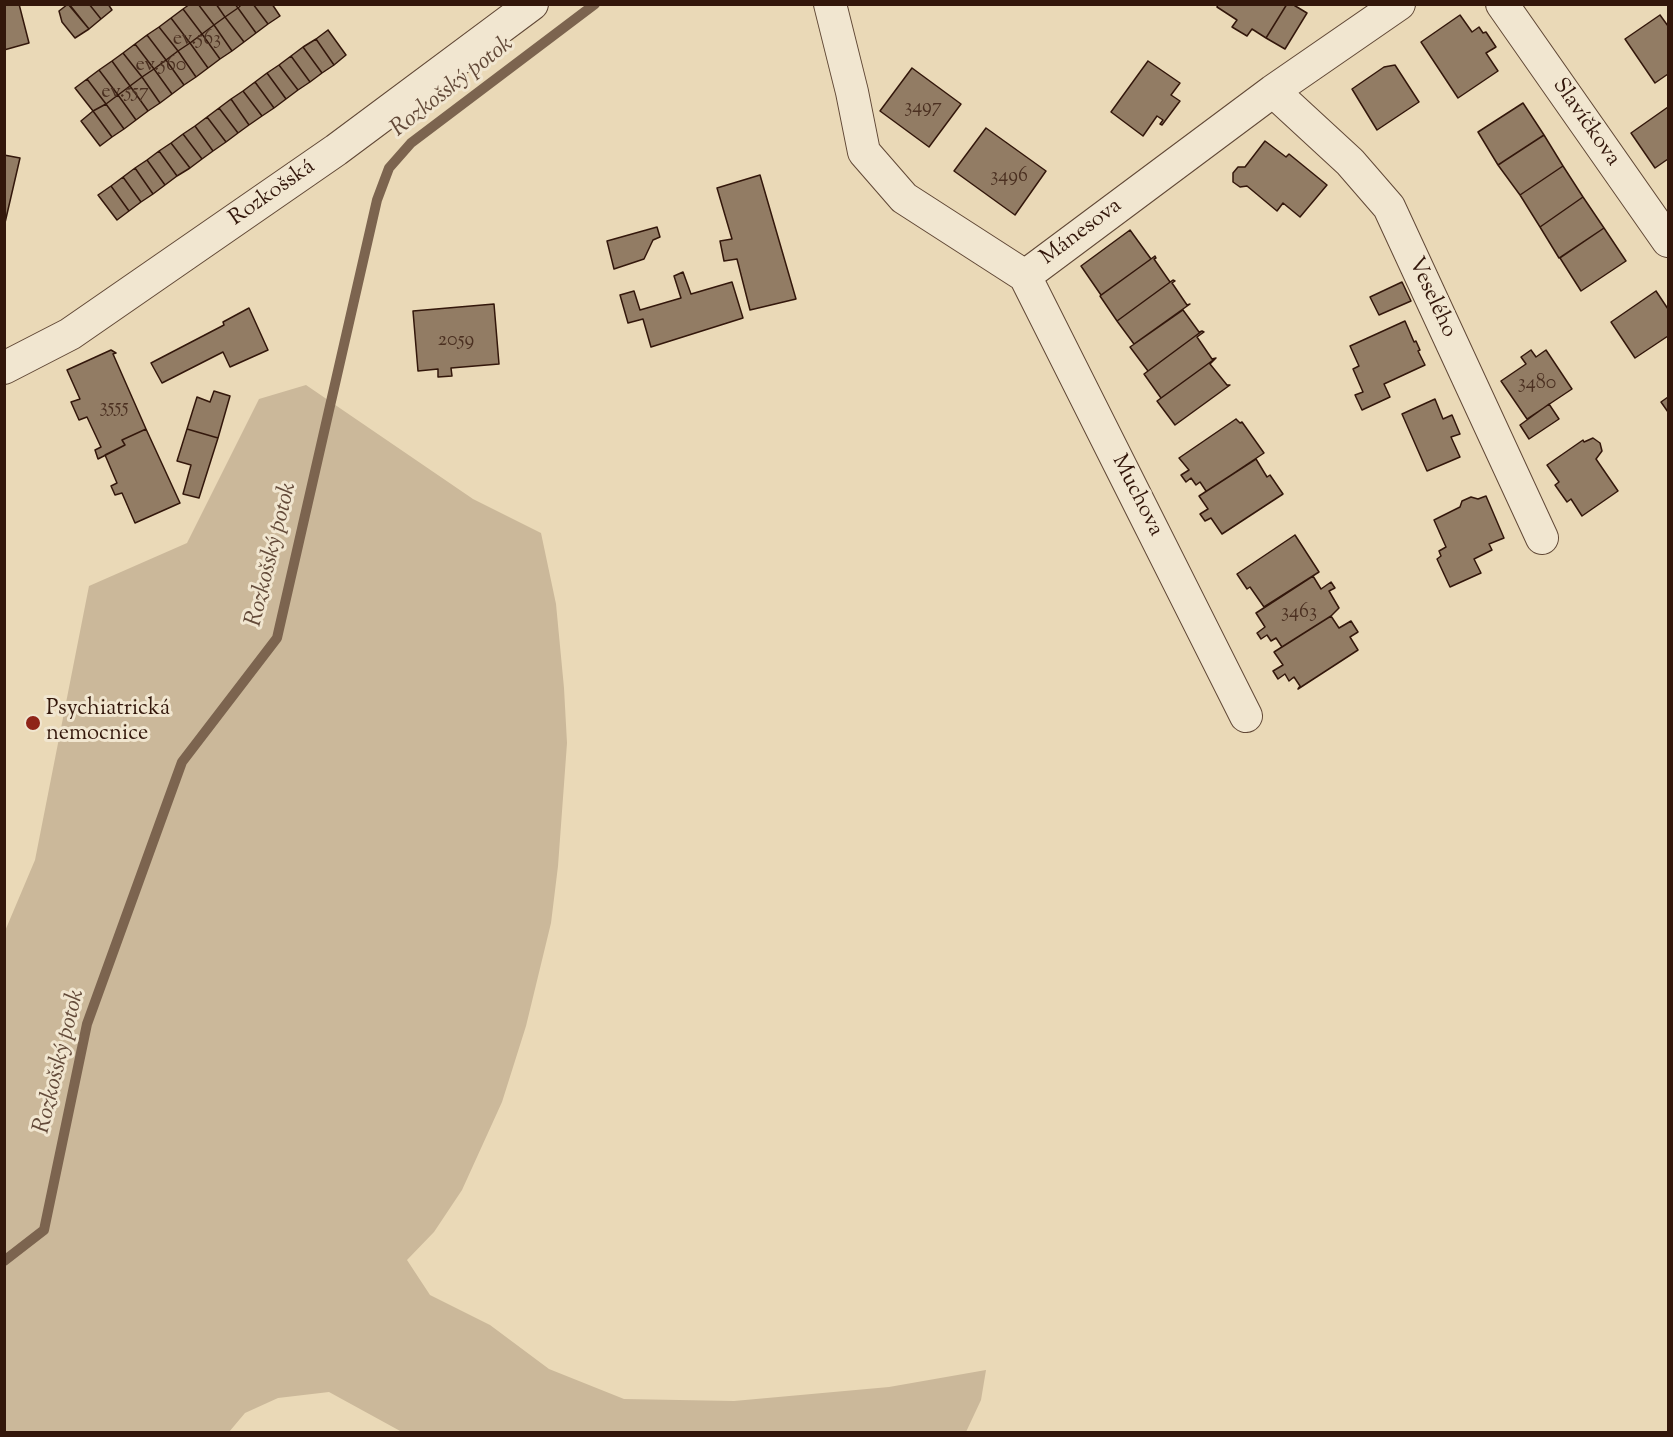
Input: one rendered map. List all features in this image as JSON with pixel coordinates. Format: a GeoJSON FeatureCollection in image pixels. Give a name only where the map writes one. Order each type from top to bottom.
{"type":"FeatureCollection","features":[{"type":"Feature","properties":{"kind":"street","name":"Rozkošská"},"geometry":{"type":"LineString","coordinates":[[4,368],[70,334],[336,150],[532,4]]}},
{"type":"Feature","properties":{"kind":"street","name":"Mánesova"},"geometry":{"type":"LineString","coordinates":[[830,4],[864,152],[904,198],[1025,276],[1382,8]]}},
{"type":"Feature","properties":{"kind":"street","name":"Slavíčkova"},"geometry":{"type":"LineString","coordinates":[[1502,4],[1668,241]]}},
{"type":"Feature","properties":{"kind":"street","name":"Veselého"},"geometry":{"type":"LineString","coordinates":[[1273,91],[1350,162],[1389,207],[1542,538]]}},
{"type":"Feature","properties":{"kind":"street","name":"Muchova"},"geometry":{"type":"LineString","coordinates":[[1025,276],[1246,716]]}},
{"type":"Feature","properties":{"kind":"shaded area"},"geometry":{"type":"Polygon","coordinates":[[[306,385],[473,499],[541,533],[556,604],[567,743],[558,866],[551,923],[526,1026],[502,1102],[462,1190],[434,1232],[407,1260],[430,1295],[490,1325],[549,1369],[624,1399],[734,1401],[889,1387],[986,1370],[981,1400],[966,1432],[402,1432],[329,1392],[278,1398],[245,1413],[229,1432],[5,1432],[5,931],[35,860],[89,586],[187,543],[259,399],[306,385]]]}},
{"type":"Feature","properties":{"kind":"building"},"geometry":{"type":"Polygon","coordinates":[[[4,4],[19,4],[29,43],[4,50],[4,4]]]}},
{"type":"Feature","properties":{"kind":"building"},"geometry":{"type":"Polygon","coordinates":[[[68,4],[89,29],[75,38],[62,22],[59,11],[68,4]]]}},
{"type":"Feature","properties":{"kind":"building"},"geometry":{"type":"Polygon","coordinates":[[[69,4],[89,4],[101,19],[89,29],[69,4]]]}},
{"type":"Feature","properties":{"kind":"building"},"geometry":{"type":"Polygon","coordinates":[[[89,4],[108,4],[112,10],[101,19],[89,4]]]}},
{"type":"Feature","properties":{"kind":"building"},"geometry":{"type":"Polygon","coordinates":[[[190,4],[198,4],[214,25],[202,34],[183,9],[190,4]]]}},
{"type":"Feature","properties":{"kind":"building"},"geometry":{"type":"Polygon","coordinates":[[[198,4],[216,4],[225,17],[214,25],[198,4]]]}},
{"type":"Feature","properties":{"kind":"building"},"geometry":{"type":"Polygon","coordinates":[[[216,4],[235,4],[238,8],[225,17],[216,4]]]}},
{"type":"Feature","properties":{"kind":"building"},"geometry":{"type":"Polygon","coordinates":[[[242,4],[253,4],[268,24],[256,33],[238,8],[242,4]]]}},
{"type":"Feature","properties":{"kind":"building"},"geometry":{"type":"Polygon","coordinates":[[[253,4],[272,4],[280,16],[268,24],[253,4]]]}},
{"type":"Feature","properties":{"kind":"building"},"geometry":{"type":"Polygon","coordinates":[[[1218,4],[1287,4],[1266,38],[1252,29],[1247,36],[1232,27],[1237,20],[1217,7],[1218,4]]]}},
{"type":"Feature","properties":{"kind":"building"},"geometry":{"type":"Polygon","coordinates":[[[1287,4],[1292,4],[1307,13],[1285,49],[1266,38],[1287,4]]]}},
{"type":"Feature","properties":{"kind":"building"},"geometry":{"type":"Polygon","coordinates":[[[238,8],[256,33],[244,42],[225,17],[238,8]]]}},
{"type":"Feature","properties":{"kind":"building"},"geometry":{"type":"Polygon","coordinates":[[[183,9],[202,34],[190,43],[171,18],[183,9]]]}},
{"type":"Feature","properties":{"kind":"building"},"geometry":{"type":"Polygon","coordinates":[[[1460,15],[1472,32],[1479,27],[1483,33],[1486,32],[1496,47],[1486,53],[1498,71],[1458,98],[1421,42],[1460,15]]]}},
{"type":"Feature","properties":{"kind":"building"},"geometry":{"type":"Polygon","coordinates":[[[1660,15],[1668,26],[1668,74],[1655,83],[1625,39],[1660,15]]]}},
{"type":"Feature","properties":{"kind":"building"},"geometry":{"type":"Polygon","coordinates":[[[225,17],[244,42],[232,51],[214,25],[225,17]]]}},
{"type":"Feature","properties":{"kind":"building"},"geometry":{"type":"Polygon","coordinates":[[[171,18],[190,43],[178,51],[159,27],[171,18]]]}},
{"type":"Feature","properties":{"kind":"building"},"geometry":{"type":"Polygon","coordinates":[[[214,25],[232,51],[220,59],[202,34],[214,25]]]}},
{"type":"Feature","properties":{"kind":"building"},"geometry":{"type":"Polygon","coordinates":[[[159,27],[178,51],[166,60],[147,35],[159,27]]]}},
{"type":"Feature","properties":{"kind":"building"},"geometry":{"type":"Polygon","coordinates":[[[328,30],[346,55],[334,65],[316,39],[328,30]]]}},
{"type":"Feature","properties":{"kind":"building"},"geometry":{"type":"Polygon","coordinates":[[[202,34],[220,59],[208,68],[190,43],[202,34]]]}},
{"type":"Feature","properties":{"kind":"building"},"geometry":{"type":"Polygon","coordinates":[[[147,35],[166,60],[154,69],[135,44],[147,35]]]}},
{"type":"Feature","properties":{"kind":"building"},"geometry":{"type":"Polygon","coordinates":[[[316,39],[334,65],[322,73],[303,47],[316,39]]]}},
{"type":"Feature","properties":{"kind":"building"},"geometry":{"type":"Polygon","coordinates":[[[190,43],[208,68],[196,77],[178,51],[190,43]]]}},
{"type":"Feature","properties":{"kind":"building"},"geometry":{"type":"Polygon","coordinates":[[[135,44],[154,69],[142,77],[123,53],[135,44]]]}},
{"type":"Feature","properties":{"kind":"building"},"geometry":{"type":"Polygon","coordinates":[[[303,47],[322,73],[310,82],[291,56],[303,47]]]}},
{"type":"Feature","properties":{"kind":"building"},"geometry":{"type":"Polygon","coordinates":[[[178,51],[196,77],[184,85],[166,60],[178,51]]]}},
{"type":"Feature","properties":{"kind":"building"},"geometry":{"type":"Polygon","coordinates":[[[123,53],[142,77],[130,86],[112,61],[123,53]]]}},
{"type":"Feature","properties":{"kind":"building"},"geometry":{"type":"Polygon","coordinates":[[[291,56],[310,82],[298,90],[279,65],[291,56]]]}},
{"type":"Feature","properties":{"kind":"building"},"geometry":{"type":"Polygon","coordinates":[[[166,60],[184,85],[172,94],[154,69],[166,60]]]}},
{"type":"Feature","properties":{"kind":"building"},"geometry":{"type":"Polygon","coordinates":[[[112,61],[130,86],[118,95],[99,70],[112,61]]]}},
{"type":"Feature","properties":{"kind":"building"},"geometry":{"type":"Polygon","coordinates":[[[1148,61],[1180,83],[1171,95],[1180,101],[1162,125],[1160,124],[1163,120],[1157,116],[1143,136],[1111,112],[1148,61]]]}},
{"type":"Feature","properties":{"kind":"building"},"geometry":{"type":"Polygon","coordinates":[[[279,65],[298,90],[286,99],[267,73],[279,65]]]}},
{"type":"Feature","properties":{"kind":"building"},"geometry":{"type":"Polygon","coordinates":[[[1395,65],[1419,102],[1377,130],[1352,89],[1384,67],[1395,65]]]}},
{"type":"Feature","properties":{"kind":"building"},"geometry":{"type":"Polygon","coordinates":[[[912,68],[961,104],[929,147],[880,111],[912,68]]]}},
{"type":"Feature","properties":{"kind":"building"},"geometry":{"type":"Polygon","coordinates":[[[154,69],[172,94],[160,103],[142,77],[154,69]]]}},
{"type":"Feature","properties":{"kind":"building"},"geometry":{"type":"Polygon","coordinates":[[[99,70],[118,95],[106,104],[87,79],[99,70]]]}},
{"type":"Feature","properties":{"kind":"building"},"geometry":{"type":"Polygon","coordinates":[[[267,73],[286,99],[274,108],[255,82],[267,73]]]}},
{"type":"Feature","properties":{"kind":"building"},"geometry":{"type":"Polygon","coordinates":[[[142,77],[160,103],[148,111],[130,86],[142,77]]]}},
{"type":"Feature","properties":{"kind":"building"},"geometry":{"type":"Polygon","coordinates":[[[87,79],[106,104],[93,111],[75,88],[87,79]]]}},
{"type":"Feature","properties":{"kind":"building"},"geometry":{"type":"Polygon","coordinates":[[[255,82],[274,108],[262,116],[243,91],[255,82]]]}},
{"type":"Feature","properties":{"kind":"building"},"geometry":{"type":"Polygon","coordinates":[[[130,86],[148,111],[136,120],[118,95],[130,86]]]}},
{"type":"Feature","properties":{"kind":"building"},"geometry":{"type":"Polygon","coordinates":[[[243,91],[262,116],[249,125],[231,99],[243,91]]]}},
{"type":"Feature","properties":{"kind":"building"},"geometry":{"type":"Polygon","coordinates":[[[118,95],[136,120],[124,129],[106,104],[118,95]]]}},
{"type":"Feature","properties":{"kind":"building"},"geometry":{"type":"Polygon","coordinates":[[[231,99],[249,125],[238,133],[219,108],[231,99]]]}},
{"type":"Feature","properties":{"kind":"building"},"geometry":{"type":"Polygon","coordinates":[[[1523,103],[1544,135],[1498,165],[1478,132],[1523,103]]]}},
{"type":"Feature","properties":{"kind":"building"},"geometry":{"type":"Polygon","coordinates":[[[106,104],[124,129],[112,137],[93,111],[106,104]]]}},
{"type":"Feature","properties":{"kind":"building"},"geometry":{"type":"Polygon","coordinates":[[[1668,107],[1668,159],[1655,168],[1631,133],[1668,107]]]}},
{"type":"Feature","properties":{"kind":"building"},"geometry":{"type":"Polygon","coordinates":[[[219,108],[238,133],[226,142],[207,117],[219,108]]]}},
{"type":"Feature","properties":{"kind":"building"},"geometry":{"type":"Polygon","coordinates":[[[93,111],[112,137],[100,146],[81,121],[93,111]]]}},
{"type":"Feature","properties":{"kind":"building"},"geometry":{"type":"Polygon","coordinates":[[[207,117],[226,142],[213,151],[195,126],[207,117]]]}},
{"type":"Feature","properties":{"kind":"building"},"geometry":{"type":"Polygon","coordinates":[[[195,126],[213,151],[202,159],[183,134],[195,126]]]}},
{"type":"Feature","properties":{"kind":"building"},"geometry":{"type":"Polygon","coordinates":[[[986,128],[1046,171],[1015,215],[954,171],[986,128]]]}},
{"type":"Feature","properties":{"kind":"building"},"geometry":{"type":"Polygon","coordinates":[[[183,134],[202,159],[190,168],[171,143],[183,134]]]}},
{"type":"Feature","properties":{"kind":"building"},"geometry":{"type":"Polygon","coordinates":[[[1544,135],[1563,166],[1520,195],[1498,165],[1544,135]]]}},
{"type":"Feature","properties":{"kind":"building"},"geometry":{"type":"Polygon","coordinates":[[[1265,141],[1286,157],[1289,154],[1327,185],[1300,217],[1283,203],[1277,211],[1247,186],[1240,187],[1233,182],[1233,173],[1238,167],[1245,167],[1265,141]]]}},
{"type":"Feature","properties":{"kind":"building"},"geometry":{"type":"Polygon","coordinates":[[[171,143],[190,168],[177,176],[159,151],[171,143]]]}},
{"type":"Feature","properties":{"kind":"building"},"geometry":{"type":"Polygon","coordinates":[[[159,151],[177,176],[165,185],[147,160],[159,151]]]}},
{"type":"Feature","properties":{"kind":"building"},"geometry":{"type":"Polygon","coordinates":[[[4,155],[20,158],[4,227],[4,155]]]}},
{"type":"Feature","properties":{"kind":"building"},"geometry":{"type":"Polygon","coordinates":[[[147,160],[165,185],[153,194],[135,168],[147,160]]]}},
{"type":"Feature","properties":{"kind":"building"},"geometry":{"type":"Polygon","coordinates":[[[1563,166],[1583,197],[1540,227],[1520,195],[1563,166]]]}},
{"type":"Feature","properties":{"kind":"building"},"geometry":{"type":"Polygon","coordinates":[[[135,168],[153,194],[141,202],[123,177],[135,168]]]}},
{"type":"Feature","properties":{"kind":"building"},"geometry":{"type":"Polygon","coordinates":[[[760,175],[796,299],[750,310],[737,259],[724,261],[720,241],[732,239],[717,188],[760,175]]]}},
{"type":"Feature","properties":{"kind":"building"},"geometry":{"type":"Polygon","coordinates":[[[123,177],[141,202],[129,211],[111,186],[123,177]]]}},
{"type":"Feature","properties":{"kind":"building"},"geometry":{"type":"Polygon","coordinates":[[[111,186],[129,211],[117,220],[98,195],[111,186]]]}},
{"type":"Feature","properties":{"kind":"building"},"geometry":{"type":"Polygon","coordinates":[[[1583,197],[1604,228],[1559,258],[1540,227],[1583,197]]]}},
{"type":"Feature","properties":{"kind":"building"},"geometry":{"type":"Polygon","coordinates":[[[657,227],[660,237],[653,240],[644,259],[614,269],[607,241],[657,227]]]}},
{"type":"Feature","properties":{"kind":"building"},"geometry":{"type":"Polygon","coordinates":[[[1604,228],[1626,261],[1581,291],[1560,258],[1604,228]]]}},
{"type":"Feature","properties":{"kind":"building"},"geometry":{"type":"Polygon","coordinates":[[[1130,230],[1151,259],[1101,295],[1081,266],[1130,230]]]}},
{"type":"Feature","properties":{"kind":"building"},"geometry":{"type":"Polygon","coordinates":[[[1155,256],[1154,259],[1170,282],[1173,280],[1117,321],[1100,296],[1155,256]]]}},
{"type":"Feature","properties":{"kind":"building"},"geometry":{"type":"Polygon","coordinates":[[[683,272],[691,294],[732,282],[743,318],[651,347],[643,319],[628,323],[620,295],[634,291],[640,310],[681,298],[674,276],[683,272]]]}},
{"type":"Feature","properties":{"kind":"building"},"geometry":{"type":"Polygon","coordinates":[[[1173,280],[1175,281],[1172,283],[1187,305],[1190,304],[1134,344],[1117,321],[1173,280]]]}},
{"type":"Feature","properties":{"kind":"building"},"geometry":{"type":"Polygon","coordinates":[[[1402,282],[1411,301],[1379,315],[1370,297],[1402,282]]]}},
{"type":"Feature","properties":{"kind":"building"},"geometry":{"type":"Polygon","coordinates":[[[1656,291],[1668,309],[1668,336],[1635,358],[1611,322],[1656,291]]]}},
{"type":"Feature","properties":{"kind":"building"},"geometry":{"type":"Polygon","coordinates":[[[494,304],[499,364],[451,368],[452,376],[438,377],[438,369],[418,371],[413,311],[494,304]]]}},
{"type":"Feature","properties":{"kind":"building"},"geometry":{"type":"Polygon","coordinates":[[[249,308],[268,350],[230,367],[223,352],[162,383],[151,363],[224,325],[223,322],[249,308]]]}},
{"type":"Feature","properties":{"kind":"building"},"geometry":{"type":"Polygon","coordinates":[[[1183,310],[1199,332],[1202,331],[1148,371],[1130,347],[1183,310]]]}},
{"type":"Feature","properties":{"kind":"building"},"geometry":{"type":"Polygon","coordinates":[[[1405,321],[1425,365],[1384,384],[1390,397],[1362,410],[1355,395],[1363,392],[1353,369],[1359,366],[1350,346],[1405,321]]]}},
{"type":"Feature","properties":{"kind":"building"},"geometry":{"type":"Polygon","coordinates":[[[1202,331],[1204,332],[1197,337],[1212,359],[1216,358],[1161,398],[1144,374],[1202,331]]]}},
{"type":"Feature","properties":{"kind":"building"},"geometry":{"type":"Polygon","coordinates":[[[111,350],[116,353],[113,354],[146,429],[122,440],[125,445],[98,459],[95,450],[101,447],[87,417],[79,420],[71,402],[80,399],[67,370],[111,350]]]}},
{"type":"Feature","properties":{"kind":"building"},"geometry":{"type":"Polygon","coordinates":[[[1531,350],[1536,357],[1546,350],[1572,389],[1527,419],[1501,381],[1526,364],[1521,357],[1531,350]]]}},
{"type":"Feature","properties":{"kind":"building"},"geometry":{"type":"Polygon","coordinates":[[[1216,358],[1210,364],[1227,385],[1230,385],[1175,425],[1157,401],[1216,358]]]}},
{"type":"Feature","properties":{"kind":"building"},"geometry":{"type":"Polygon","coordinates":[[[214,391],[230,396],[218,438],[187,429],[197,397],[210,402],[214,391]]]}},
{"type":"Feature","properties":{"kind":"building"},"geometry":{"type":"Polygon","coordinates":[[[1668,397],[1668,412],[1661,402],[1668,397]]]}},
{"type":"Feature","properties":{"kind":"building"},"geometry":{"type":"Polygon","coordinates":[[[1435,399],[1443,419],[1452,415],[1460,434],[1451,437],[1460,457],[1427,471],[1402,414],[1435,399]]]}},
{"type":"Feature","properties":{"kind":"building"},"geometry":{"type":"Polygon","coordinates":[[[1549,404],[1559,419],[1529,439],[1520,425],[1549,404]]]}},
{"type":"Feature","properties":{"kind":"building"},"geometry":{"type":"Polygon","coordinates":[[[1236,419],[1242,422],[1264,453],[1204,493],[1206,491],[1200,482],[1196,485],[1191,478],[1186,482],[1181,475],[1189,470],[1179,458],[1236,419]]]}},
{"type":"Feature","properties":{"kind":"building"},"geometry":{"type":"Polygon","coordinates":[[[146,429],[180,503],[135,523],[122,493],[115,495],[111,486],[117,483],[105,455],[125,445],[122,440],[146,429]]]}},
{"type":"Feature","properties":{"kind":"building"},"geometry":{"type":"Polygon","coordinates":[[[187,429],[218,438],[199,498],[183,494],[191,465],[177,461],[187,429]]]}},
{"type":"Feature","properties":{"kind":"building"},"geometry":{"type":"Polygon","coordinates":[[[1593,438],[1600,443],[1602,451],[1596,459],[1618,491],[1582,516],[1571,499],[1567,502],[1555,485],[1559,482],[1547,465],[1583,440],[1584,442],[1593,438]]]}},
{"type":"Feature","properties":{"kind":"building"},"geometry":{"type":"Polygon","coordinates":[[[1256,459],[1267,477],[1270,475],[1283,494],[1222,534],[1211,518],[1205,521],[1200,514],[1208,509],[1199,496],[1256,459]]]}},
{"type":"Feature","properties":{"kind":"building"},"geometry":{"type":"Polygon","coordinates":[[[1486,496],[1504,538],[1489,544],[1492,550],[1474,559],[1481,573],[1450,587],[1437,559],[1441,556],[1439,551],[1446,547],[1434,520],[1460,507],[1462,501],[1471,497],[1478,499],[1486,496]]]}},
{"type":"Feature","properties":{"kind":"building"},"geometry":{"type":"Polygon","coordinates":[[[1295,535],[1319,572],[1264,607],[1250,587],[1247,589],[1237,574],[1295,535]]]}},
{"type":"Feature","properties":{"kind":"building"},"geometry":{"type":"Polygon","coordinates":[[[1313,576],[1321,589],[1331,582],[1335,588],[1329,591],[1339,608],[1331,616],[1282,647],[1276,638],[1271,641],[1267,635],[1261,639],[1257,633],[1265,627],[1256,613],[1313,576]]]}},
{"type":"Feature","properties":{"kind":"building"},"geometry":{"type":"Polygon","coordinates":[[[1331,616],[1339,628],[1351,621],[1358,632],[1350,637],[1358,650],[1298,689],[1300,686],[1294,677],[1289,681],[1285,674],[1278,679],[1273,671],[1283,665],[1274,652],[1331,616]]]}},
{"type":"Feature","properties":{"kind":"waterway","name":"Rozkošský potok"},"geometry":{"type":"LineString","coordinates":[[4,1261],[44,1230],[87,1024],[182,762],[277,638],[377,200],[389,168],[411,143],[595,4]]}},
{"type":"Feature","properties":{"kind":"place","name":"Psychiatrická nemocnice"},"geometry":{"type":"Point","coordinates":[33,723]}}]}
